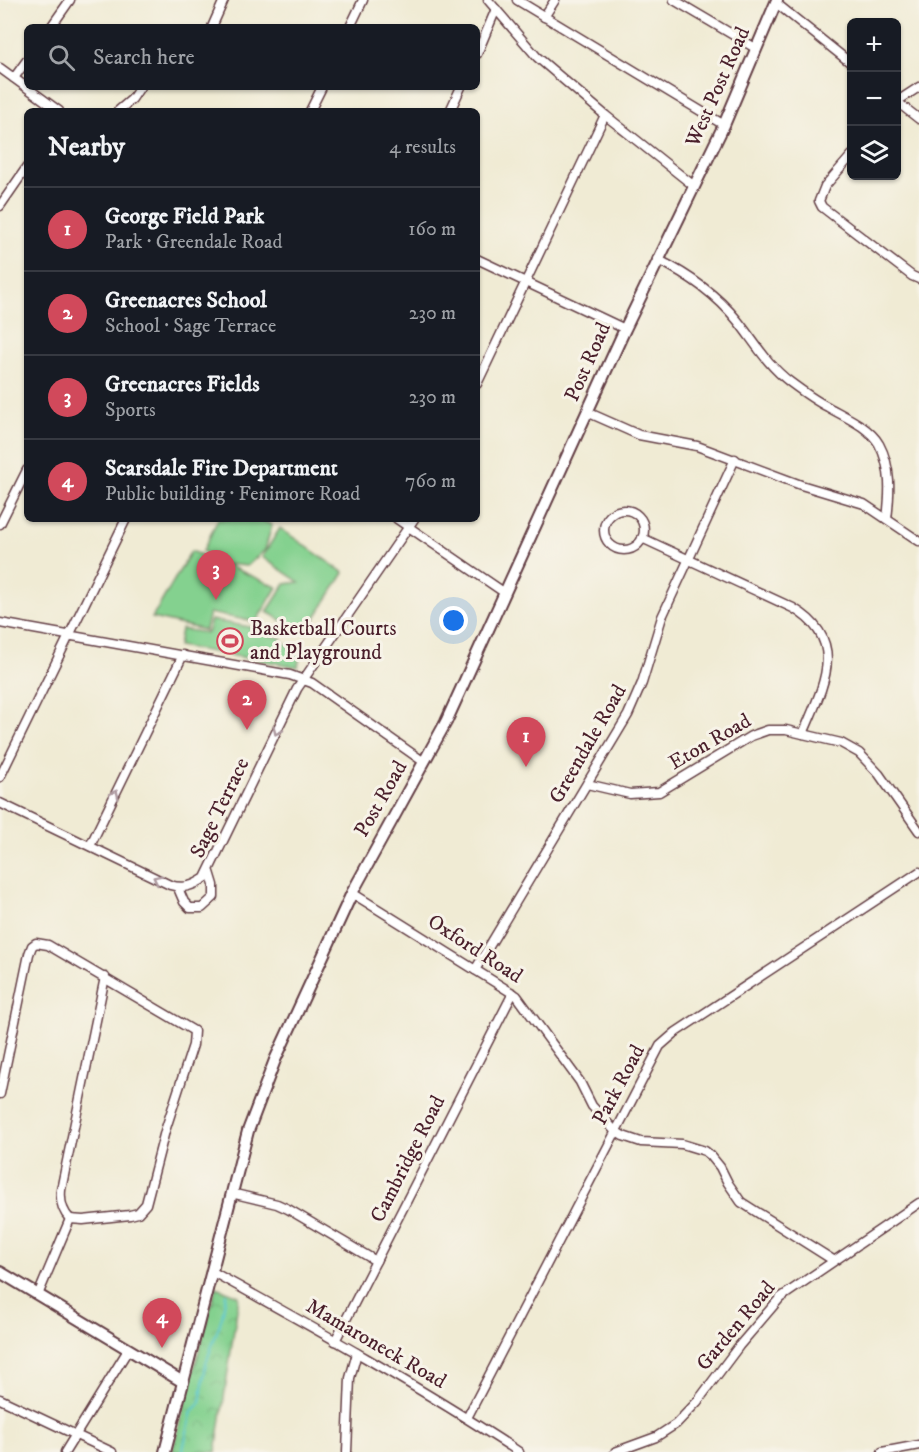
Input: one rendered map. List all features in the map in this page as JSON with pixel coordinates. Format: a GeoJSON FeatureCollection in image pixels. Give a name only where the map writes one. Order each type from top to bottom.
{"type":"FeatureCollection","features":[{"type":"Feature","properties":{"kind":"main road","name":"West Post Road"},"geometry":{"type":"LineString","coordinates":[[693,187],[724,125],[777,2]]}},
{"type":"Feature","properties":{"kind":"main road","name":"Post Road"},"geometry":{"type":"LineString","coordinates":[[165,1452],[231,1193],[263,1086],[352,892],[447,722],[625,329],[693,187]]}},
{"type":"Feature","properties":{"kind":"main road"},"geometry":{"type":"LineString","coordinates":[[0,1272],[183,1382]]}},
{"type":"Feature","properties":{"kind":"street"},"geometry":{"type":"LineString","coordinates":[[53,24],[70,0]]}},
{"type":"Feature","properties":{"kind":"street"},"geometry":{"type":"LineString","coordinates":[[213,24],[224,0]]}},
{"type":"Feature","properties":{"kind":"street"},"geometry":{"type":"LineString","coordinates":[[351,24],[363,0]]}},
{"type":"Feature","properties":{"kind":"street"},"geometry":{"type":"LineString","coordinates":[[488,0],[537,57],[693,187]]}},
{"type":"Feature","properties":{"kind":"street"},"geometry":{"type":"LineString","coordinates":[[517,0],[724,125]]}},
{"type":"Feature","properties":{"kind":"street"},"geometry":{"type":"LineString","coordinates":[[544,17],[555,0]]}},
{"type":"Feature","properties":{"kind":"street"},"geometry":{"type":"LineString","coordinates":[[674,0],[757,48]]}},
{"type":"Feature","properties":{"kind":"street"},"geometry":{"type":"LineString","coordinates":[[777,2],[847,60]]}},
{"type":"Feature","properties":{"kind":"street"},"geometry":{"type":"LineString","coordinates":[[480,47],[496,9]]}},
{"type":"Feature","properties":{"kind":"street"},"geometry":{"type":"LineString","coordinates":[[14,78],[24,64]]}},
{"type":"Feature","properties":{"kind":"street"},"geometry":{"type":"LineString","coordinates":[[0,68],[24,86]]}},
{"type":"Feature","properties":{"kind":"street"},"geometry":{"type":"LineString","coordinates":[[901,98],[919,87]]}},
{"type":"Feature","properties":{"kind":"street"},"geometry":{"type":"LineString","coordinates":[[30,90],[54,108]]}},
{"type":"Feature","properties":{"kind":"street"},"geometry":{"type":"LineString","coordinates":[[122,108],[138,90]]}},
{"type":"Feature","properties":{"kind":"street"},"geometry":{"type":"LineString","coordinates":[[312,108],[320,90]]}},
{"type":"Feature","properties":{"kind":"street"},"geometry":{"type":"LineString","coordinates":[[451,108],[460,90]]}},
{"type":"Feature","properties":{"kind":"street"},"geometry":{"type":"LineString","coordinates":[[901,104],[919,119]]}},
{"type":"Feature","properties":{"kind":"street"},"geometry":{"type":"LineString","coordinates":[[480,378],[605,115]]}},
{"type":"Feature","properties":{"kind":"street"},"geometry":{"type":"LineString","coordinates":[[847,161],[821,193],[819,201],[822,207],[919,279]]}},
{"type":"Feature","properties":{"kind":"street"},"geometry":{"type":"LineString","coordinates":[[0,207],[24,171]]}},
{"type":"Feature","properties":{"kind":"street"},"geometry":{"type":"LineString","coordinates":[[480,260],[625,329]]}},
{"type":"Feature","properties":{"kind":"street"},"geometry":{"type":"LineString","coordinates":[[657,260],[687,277],[717,299],[781,375],[806,394],[862,427],[874,438],[885,459],[891,492],[886,519]]}},
{"type":"Feature","properties":{"kind":"street"},"geometry":{"type":"LineString","coordinates":[[587,412],[639,435],[697,446],[801,485],[864,504],[919,541]]}},
{"type":"Feature","properties":{"kind":"street","name":"Greendale Road"},"geometry":{"type":"LineString","coordinates":[[475,970],[636,700],[662,617],[735,459]]}},
{"type":"Feature","properties":{"kind":"street"},"geometry":{"type":"LineString","coordinates":[[0,524],[24,476]]}},
{"type":"Feature","properties":{"kind":"street"},"geometry":{"type":"LineString","coordinates":[[629,511],[634,513],[643,524],[642,538],[632,548],[617,549],[611,546],[605,538],[604,525],[616,512],[629,511]]}},
{"type":"Feature","properties":{"kind":"street"},"geometry":{"type":"LineString","coordinates":[[0,777],[125,522]]}},
{"type":"Feature","properties":{"kind":"street"},"geometry":{"type":"LineString","coordinates":[[411,523],[505,593]]}},
{"type":"Feature","properties":{"kind":"street","name":"Sage Terrace"},"geometry":{"type":"LineString","coordinates":[[178,888],[193,886],[210,872],[303,679],[411,523]]}},
{"type":"Feature","properties":{"kind":"street"},"geometry":{"type":"LineString","coordinates":[[642,538],[793,608],[807,616],[816,626],[825,645],[826,676],[802,734]]}},
{"type":"Feature","properties":{"kind":"street"},"geometry":{"type":"LineString","coordinates":[[0,623],[284,673],[303,679],[424,762]]}},
{"type":"Feature","properties":{"kind":"street"},"geometry":{"type":"LineString","coordinates":[[90,846],[183,655]]}},
{"type":"Feature","properties":{"kind":"street","name":"Eton Road"},"geometry":{"type":"LineString","coordinates":[[587,784],[630,794],[652,794],[664,790],[751,736],[761,731],[775,730],[841,743],[859,753],[879,774],[919,831]]}},
{"type":"Feature","properties":{"kind":"street"},"geometry":{"type":"LineString","coordinates":[[0,803],[178,888],[184,902],[190,908],[206,906],[214,897],[214,885],[210,872]]}},
{"type":"Feature","properties":{"kind":"street","name":"Park Road"},"geometry":{"type":"LineString","coordinates":[[467,1418],[654,1054],[664,1040],[919,872]]}},
{"type":"Feature","properties":{"kind":"street","name":"Oxford Road"},"geometry":{"type":"LineString","coordinates":[[352,892],[513,993],[532,1015],[580,1082],[592,1106],[615,1131],[642,1142],[682,1144],[705,1151],[720,1167],[741,1203],[833,1260]]}},
{"type":"Feature","properties":{"kind":"street"},"geometry":{"type":"LineString","coordinates":[[0,1094],[29,954],[36,943],[48,945],[105,977],[194,1031],[193,1045],[165,1131],[146,1204],[138,1213],[83,1220],[70,1219],[63,1210],[60,1199],[105,977]]}},
{"type":"Feature","properties":{"kind":"street","name":"Cambridge Road"},"geometry":{"type":"LineString","coordinates":[[335,1341],[513,993]]}},
{"type":"Feature","properties":{"kind":"street"},"geometry":{"type":"LineString","coordinates":[[231,1193],[288,1209],[376,1261]]}},
{"type":"Feature","properties":{"kind":"street","name":"Garden Road"},"geometry":{"type":"LineString","coordinates":[[615,1452],[656,1437],[676,1424],[698,1402],[775,1302],[795,1286],[919,1203]]}},
{"type":"Feature","properties":{"kind":"street"},"geometry":{"type":"LineString","coordinates":[[38,1295],[70,1219]]}},
{"type":"Feature","properties":{"kind":"street","name":"Mamaroneck Road"},"geometry":{"type":"LineString","coordinates":[[212,1271],[357,1353],[467,1418],[519,1452]]}},
{"type":"Feature","properties":{"kind":"street"},"geometry":{"type":"LineString","coordinates":[[65,1452],[128,1350]]}},
{"type":"Feature","properties":{"kind":"street"},"geometry":{"type":"LineString","coordinates":[[347,1452],[350,1378],[357,1353]]}},
{"type":"Feature","properties":{"kind":"street"},"geometry":{"type":"LineString","coordinates":[[0,1400],[112,1452]]}},
{"type":"Feature","properties":{"kind":"street"},"geometry":{"type":"LineString","coordinates":[[882,1452],[919,1445]]}},
{"type":"Feature","properties":{"kind":"green space"},"geometry":{"type":"Polygon","coordinates":[[[217,522],[266,522],[272,525],[265,550],[247,566],[224,564],[277,587],[256,622],[209,613],[205,630],[152,618],[191,551],[221,563],[203,551],[217,522]]]}},
{"type":"Feature","properties":{"kind":"green space"},"geometry":{"type":"Polygon","coordinates":[[[280,528],[344,573],[309,628],[297,629],[267,612],[285,584],[299,582],[262,557],[280,528]]]}},
{"type":"Feature","properties":{"kind":"green space","name":"Basketball Courts and Playground"},"geometry":{"type":"Polygon","coordinates":[[[211,620],[266,630],[267,635],[281,638],[282,643],[301,648],[298,667],[178,646],[181,629],[207,633],[211,620]]]}},
{"type":"Feature","properties":{"kind":"green space"},"geometry":{"type":"Polygon","coordinates":[[[216,1287],[239,1296],[216,1452],[172,1452],[216,1287]]]}},
{"type":"Feature","properties":{"kind":"waterway"},"geometry":{"type":"LineString","coordinates":[[184,1452],[192,1411],[200,1403],[206,1363],[222,1317],[226,1294]]}},
{"type":"Feature","properties":{"kind":"place","name":"Greenacres Fields"},"geometry":{"type":"Point","coordinates":[216,600]}},
{"type":"Feature","properties":{"kind":"place","name":"Basketball Courts and Playground"},"geometry":{"type":"Point","coordinates":[230,641]}},
{"type":"Feature","properties":{"kind":"place","name":"Greenacres School"},"geometry":{"type":"Point","coordinates":[247,730]}},
{"type":"Feature","properties":{"kind":"place","name":"George Field Park"},"geometry":{"type":"Point","coordinates":[526,767]}},
{"type":"Feature","properties":{"kind":"place","name":"Scarsdale Fire Department"},"geometry":{"type":"Point","coordinates":[162,1348]}}]}
